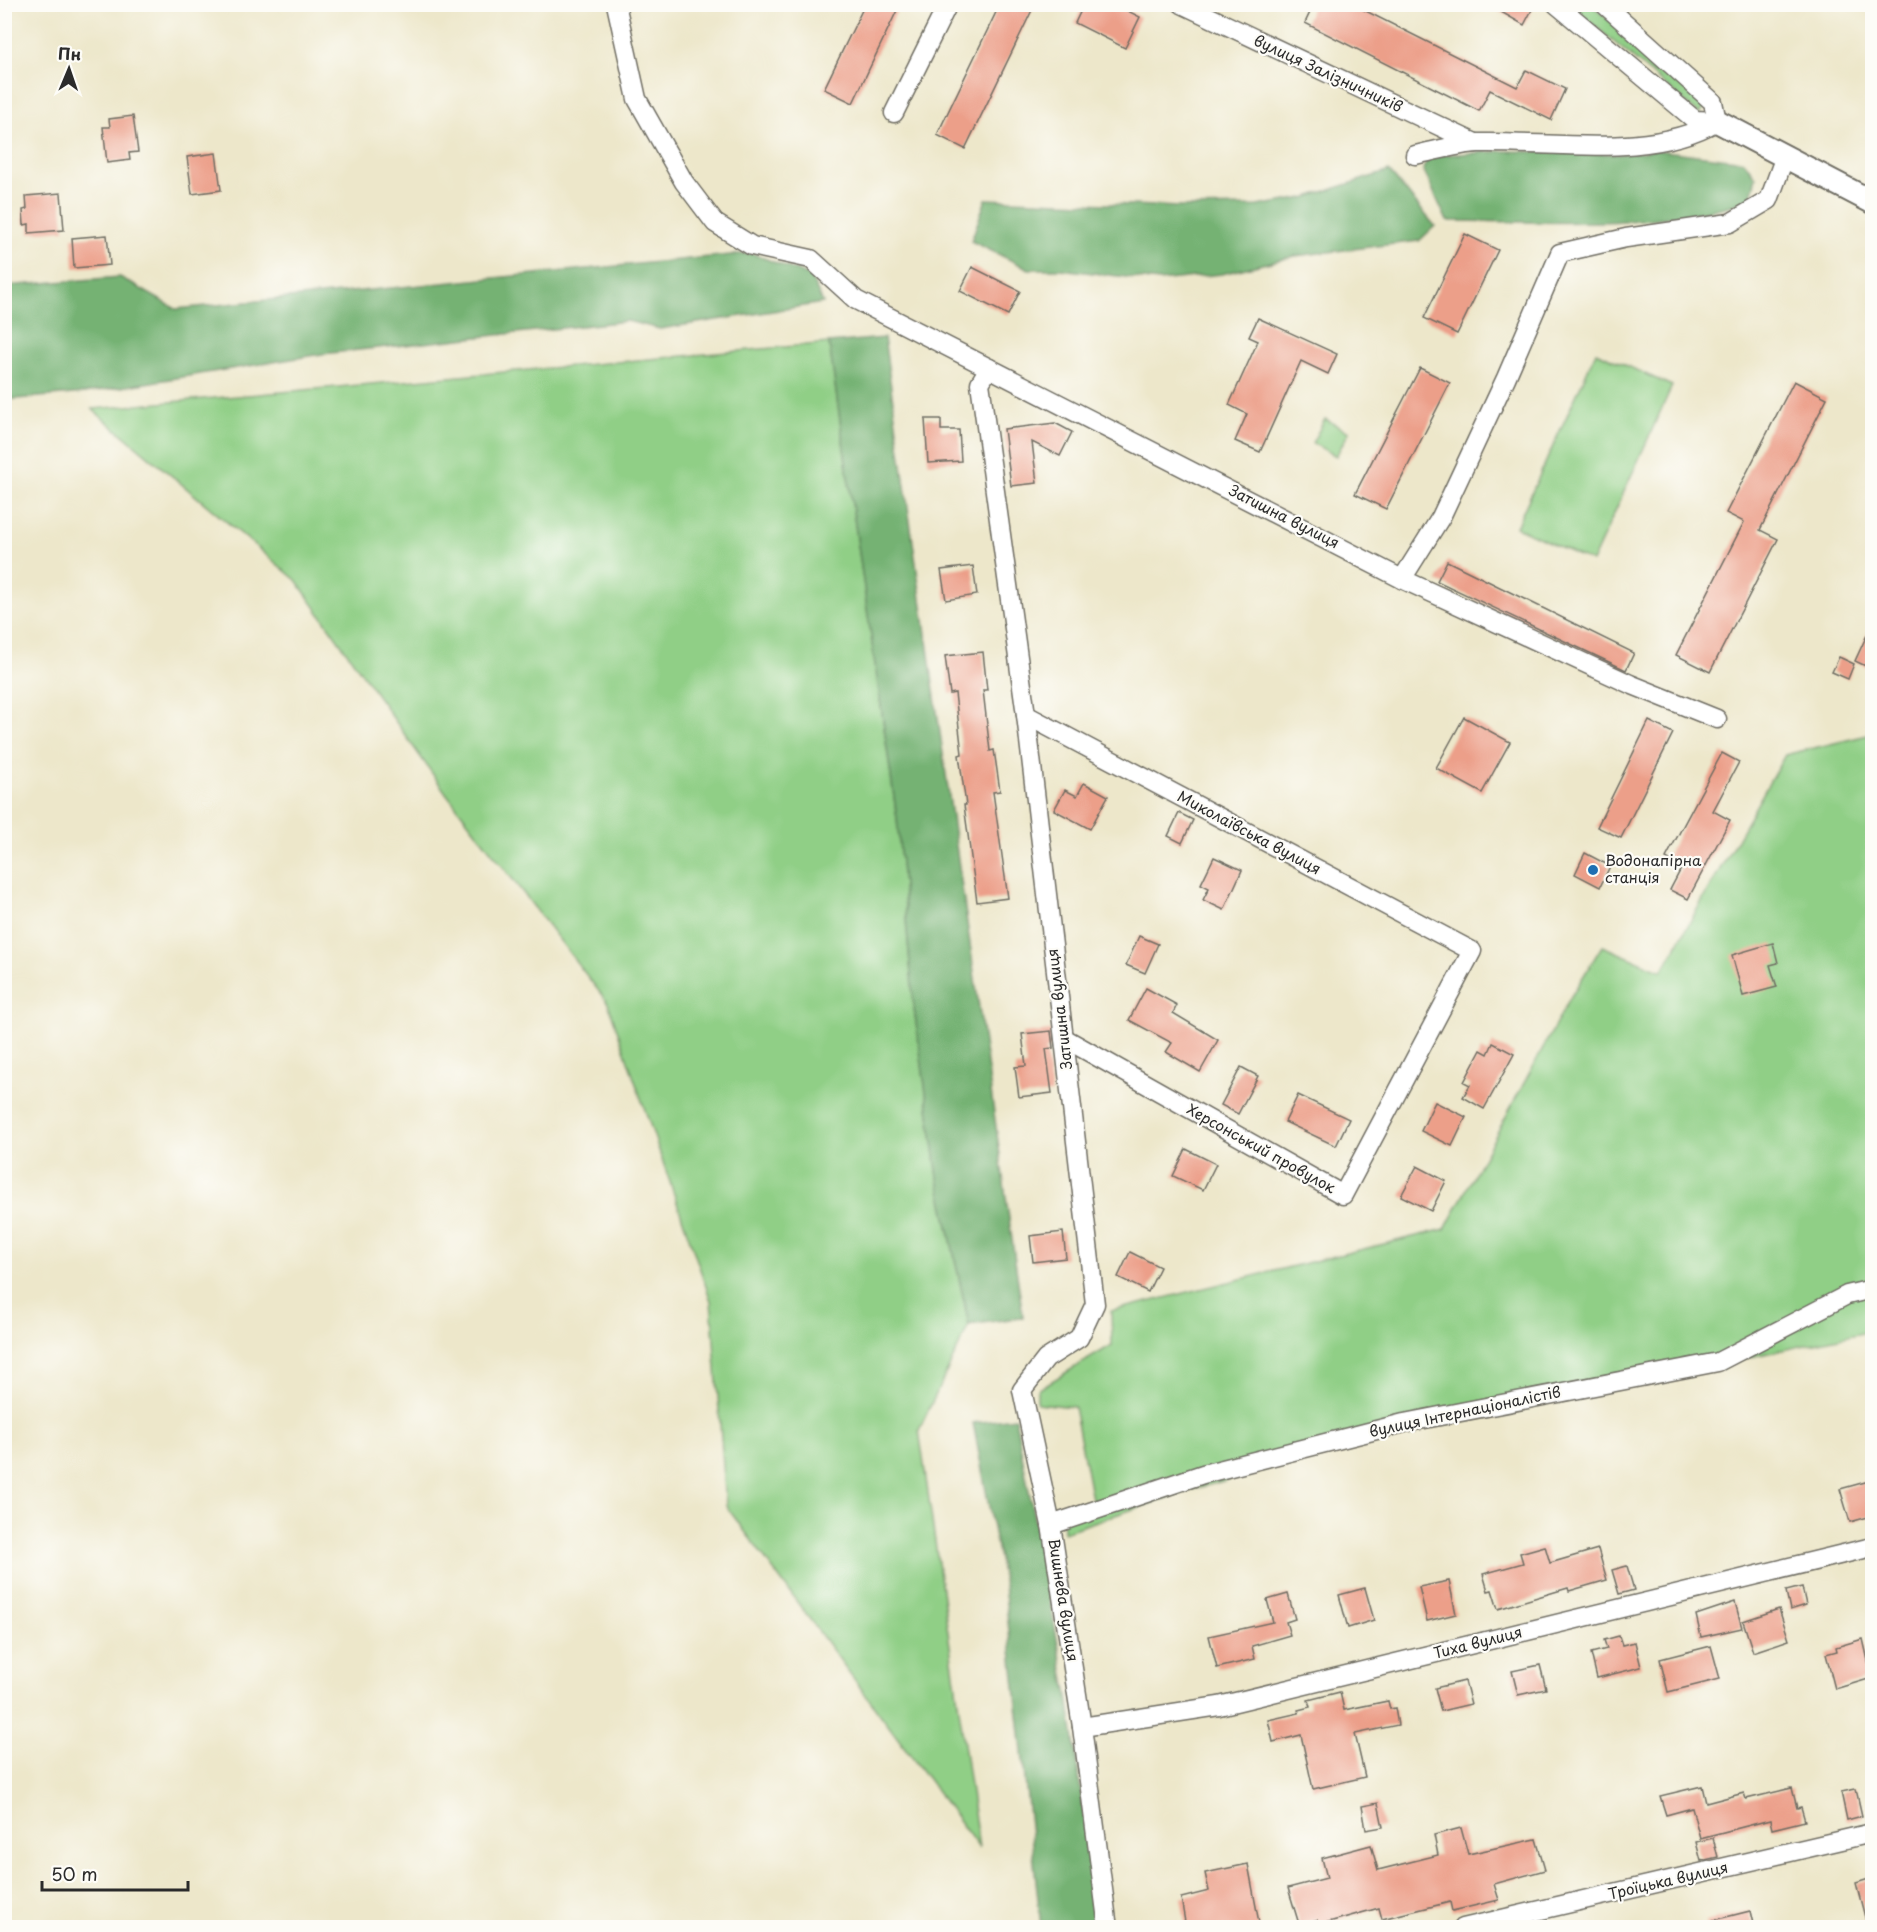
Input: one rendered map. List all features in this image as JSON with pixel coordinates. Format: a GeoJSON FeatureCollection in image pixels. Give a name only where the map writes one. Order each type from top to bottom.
{"type":"FeatureCollection","features":[{"type":"Feature","properties":{"kind":"street","name":"Затишна вулиця"},"geometry":{"type":"LineString","coordinates":[[616,4],[637,99],[684,182],[715,223],[752,246],[811,259],[856,300],[1402,579],[1630,684],[1718,719]]}},
{"type":"Feature","properties":{"kind":"street"},"geometry":{"type":"LineString","coordinates":[[894,113],[948,4]]}},
{"type":"Feature","properties":{"kind":"street","name":"вулиця Залізничників"},"geometry":{"type":"LineString","coordinates":[[1182,4],[1475,143]]}},
{"type":"Feature","properties":{"kind":"street"},"geometry":{"type":"LineString","coordinates":[[1556,4],[1695,120],[1717,121],[1872,202]]}},
{"type":"Feature","properties":{"kind":"street"},"geometry":{"type":"LineString","coordinates":[[1604,4],[1713,102],[1717,121]]}},
{"type":"Feature","properties":{"kind":"street"},"geometry":{"type":"LineString","coordinates":[[1415,155],[1475,143],[1633,145],[1696,133],[1717,121]]}},
{"type":"Feature","properties":{"kind":"street"},"geometry":{"type":"LineString","coordinates":[[1402,579],[1441,517],[1506,378],[1560,253],[1626,238],[1730,223],[1768,201],[1785,156]]}},
{"type":"Feature","properties":{"kind":"street","name":"Затишна вулиця"},"geometry":{"type":"LineString","coordinates":[[989,368],[981,383],[1026,715],[1095,1304]]}},
{"type":"Feature","properties":{"kind":"street","name":"Миколаївська вулиця"},"geometry":{"type":"LineString","coordinates":[[1026,715],[1472,951]]}},
{"type":"Feature","properties":{"kind":"street","name":"Херсонський провулок"},"geometry":{"type":"LineString","coordinates":[[1064,1038],[1343,1195],[1472,951]]}},
{"type":"Feature","properties":{"kind":"street","name":"вулиця Інтернаціоналістів"},"geometry":{"type":"LineString","coordinates":[[1051,1525],[1203,1474],[1404,1423],[1718,1362],[1847,1295],[1872,1289]]}},
{"type":"Feature","properties":{"kind":"street","name":"Вишнева вулиця"},"geometry":{"type":"LineString","coordinates":[[1095,1304],[1079,1338],[1046,1359],[1022,1390],[1051,1525],[1082,1727],[1108,1928]]}},
{"type":"Feature","properties":{"kind":"street","name":"Тиха вулиця"},"geometry":{"type":"LineString","coordinates":[[1082,1727],[1219,1706],[1872,1547]]}},
{"type":"Feature","properties":{"kind":"street","name":"Троїцька вулиця"},"geometry":{"type":"LineString","coordinates":[[1463,1928],[1872,1833]]}},
{"type":"Feature","properties":{"kind":"green space"},"geometry":{"type":"Polygon","coordinates":[[[1577,5],[1591,5],[1708,104],[1699,114],[1574,8],[1577,5]]]}},
{"type":"Feature","properties":{"kind":"green space"},"geometry":{"type":"Polygon","coordinates":[[[1657,150],[1744,161],[1756,177],[1750,200],[1713,210],[1638,220],[1561,223],[1447,221],[1423,169],[1429,156],[1503,151],[1622,154],[1657,150]]]}},
{"type":"Feature","properties":{"kind":"green space"},"geometry":{"type":"Polygon","coordinates":[[[1389,171],[1435,226],[1419,241],[1295,256],[1222,274],[1159,281],[1060,269],[1029,269],[971,241],[986,199],[1180,207],[1257,206],[1304,198],[1389,171]]]}},
{"type":"Feature","properties":{"kind":"green space"},"geometry":{"type":"Polygon","coordinates":[[[751,253],[810,276],[823,303],[660,329],[627,321],[322,354],[85,393],[5,400],[5,286],[120,277],[176,309],[751,253]]]}},
{"type":"Feature","properties":{"kind":"green space"},"geometry":{"type":"Polygon","coordinates":[[[884,338],[1023,1317],[969,1325],[939,1184],[914,1008],[897,818],[829,343],[884,338]]]}},
{"type":"Feature","properties":{"kind":"green space"},"geometry":{"type":"Polygon","coordinates":[[[829,343],[897,818],[914,1008],[939,1184],[969,1325],[919,1430],[979,1848],[726,1506],[711,1301],[608,1003],[446,793],[296,580],[92,409],[829,343]]]}},
{"type":"Feature","properties":{"kind":"green space"},"geometry":{"type":"Polygon","coordinates":[[[1596,352],[1672,386],[1592,562],[1516,527],[1596,352]]]}},
{"type":"Feature","properties":{"kind":"green space"},"geometry":{"type":"Polygon","coordinates":[[[1325,419],[1349,432],[1336,456],[1312,443],[1325,419]]]}},
{"type":"Feature","properties":{"kind":"green space"},"geometry":{"type":"Polygon","coordinates":[[[1872,734],[1872,1331],[1428,1425],[1194,1489],[1064,1532],[1060,1512],[1093,1504],[1074,1407],[1037,1403],[1037,1390],[1112,1345],[1111,1311],[1445,1229],[1570,998],[1602,946],[1662,971],[1785,755],[1872,734]]]}},
{"type":"Feature","properties":{"kind":"green space"},"geometry":{"type":"Polygon","coordinates":[[[1015,1418],[1068,1696],[1099,1927],[1041,1927],[1004,1585],[973,1423],[1015,1418]]]}},
{"type":"Feature","properties":{"kind":"building"},"geometry":{"type":"Polygon","coordinates":[[[865,4],[900,4],[853,103],[824,89],[865,4]]]}},
{"type":"Feature","properties":{"kind":"building"},"geometry":{"type":"Polygon","coordinates":[[[1000,4],[1035,4],[965,149],[937,135],[1000,4]]]}},
{"type":"Feature","properties":{"kind":"building"},"geometry":{"type":"Polygon","coordinates":[[[1084,4],[1114,4],[1140,17],[1125,48],[1075,23],[1084,4]]]}},
{"type":"Feature","properties":{"kind":"building"},"geometry":{"type":"Polygon","coordinates":[[[1314,4],[1352,4],[1517,87],[1526,70],[1565,89],[1551,120],[1490,90],[1479,111],[1305,23],[1314,4]]]}},
{"type":"Feature","properties":{"kind":"building"},"geometry":{"type":"Polygon","coordinates":[[[1487,4],[1535,4],[1524,25],[1487,4]]]}},
{"type":"Feature","properties":{"kind":"building"},"geometry":{"type":"Polygon","coordinates":[[[133,116],[138,152],[129,153],[130,160],[107,163],[103,127],[110,127],[109,119],[133,116]]]}},
{"type":"Feature","properties":{"kind":"building"},"geometry":{"type":"Polygon","coordinates":[[[216,153],[221,190],[192,194],[187,157],[216,153]]]}},
{"type":"Feature","properties":{"kind":"building"},"geometry":{"type":"Polygon","coordinates":[[[61,193],[64,230],[29,233],[29,224],[24,225],[23,210],[27,209],[26,196],[61,193]]]}},
{"type":"Feature","properties":{"kind":"building"},"geometry":{"type":"Polygon","coordinates":[[[1465,234],[1498,250],[1457,334],[1424,318],[1465,234]]]}},
{"type":"Feature","properties":{"kind":"building"},"geometry":{"type":"Polygon","coordinates":[[[107,235],[110,265],[74,268],[72,238],[107,235]]]}},
{"type":"Feature","properties":{"kind":"building"},"geometry":{"type":"Polygon","coordinates":[[[972,267],[1020,291],[1008,315],[960,291],[972,267]]]}},
{"type":"Feature","properties":{"kind":"building"},"geometry":{"type":"Polygon","coordinates":[[[1258,318],[1337,354],[1328,374],[1301,361],[1260,452],[1235,441],[1247,414],[1229,405],[1258,341],[1249,337],[1258,318]]]}},
{"type":"Feature","properties":{"kind":"building"},"geometry":{"type":"Polygon","coordinates":[[[1420,368],[1450,383],[1386,509],[1355,494],[1420,368]]]}},
{"type":"Feature","properties":{"kind":"building"},"geometry":{"type":"Polygon","coordinates":[[[1794,381],[1827,398],[1760,530],[1778,539],[1710,672],[1676,655],[1744,522],[1726,513],[1794,381]]]}},
{"type":"Feature","properties":{"kind":"building"},"geometry":{"type":"Polygon","coordinates":[[[925,419],[941,419],[941,430],[959,430],[961,461],[928,463],[925,419]]]}},
{"type":"Feature","properties":{"kind":"building"},"geometry":{"type":"Polygon","coordinates":[[[1055,423],[1072,432],[1060,456],[1032,442],[1037,483],[1011,486],[1004,429],[1055,423]]]}},
{"type":"Feature","properties":{"kind":"building"},"geometry":{"type":"Polygon","coordinates":[[[1447,561],[1634,653],[1626,670],[1437,581],[1447,561]]]}},
{"type":"Feature","properties":{"kind":"building"},"geometry":{"type":"Polygon","coordinates":[[[973,566],[977,595],[946,600],[941,570],[973,566]]]}},
{"type":"Feature","properties":{"kind":"building"},"geometry":{"type":"Polygon","coordinates":[[[1872,624],[1872,669],[1855,661],[1872,624]]]}},
{"type":"Feature","properties":{"kind":"building"},"geometry":{"type":"Polygon","coordinates":[[[983,652],[987,690],[983,690],[990,751],[994,750],[1000,791],[993,792],[1008,898],[977,902],[964,805],[966,805],[959,755],[962,754],[955,693],[950,694],[945,656],[983,652]]]}},
{"type":"Feature","properties":{"kind":"building"},"geometry":{"type":"Polygon","coordinates":[[[1839,657],[1854,664],[1848,679],[1832,672],[1839,657]]]}},
{"type":"Feature","properties":{"kind":"building"},"geometry":{"type":"Polygon","coordinates":[[[1464,717],[1510,742],[1482,793],[1436,768],[1464,717]]]}},
{"type":"Feature","properties":{"kind":"building"},"geometry":{"type":"Polygon","coordinates":[[[1649,721],[1673,733],[1621,838],[1597,827],[1649,721]]]}},
{"type":"Feature","properties":{"kind":"building"},"geometry":{"type":"Polygon","coordinates":[[[1722,753],[1739,762],[1713,811],[1730,820],[1688,899],[1670,890],[1682,867],[1666,858],[1722,753]]]}},
{"type":"Feature","properties":{"kind":"building"},"geometry":{"type":"Polygon","coordinates":[[[1084,783],[1108,796],[1090,829],[1054,810],[1065,790],[1077,796],[1084,783]]]}},
{"type":"Feature","properties":{"kind":"building"},"geometry":{"type":"Polygon","coordinates":[[[1179,813],[1193,820],[1182,843],[1168,836],[1179,813]]]}},
{"type":"Feature","properties":{"kind":"building","name":"Водонапірна станція"},"geometry":{"type":"Polygon","coordinates":[[[1585,853],[1610,866],[1600,887],[1575,874],[1585,853]]]}},
{"type":"Feature","properties":{"kind":"building"},"geometry":{"type":"Polygon","coordinates":[[[1214,857],[1242,870],[1224,910],[1203,900],[1209,888],[1201,884],[1214,857]]]}},
{"type":"Feature","properties":{"kind":"building"},"geometry":{"type":"Polygon","coordinates":[[[1139,936],[1158,944],[1145,973],[1126,965],[1139,936]]]}},
{"type":"Feature","properties":{"kind":"building"},"geometry":{"type":"Polygon","coordinates":[[[1773,943],[1778,963],[1770,965],[1777,987],[1743,996],[1732,955],[1773,943]]]}},
{"type":"Feature","properties":{"kind":"building"},"geometry":{"type":"Polygon","coordinates":[[[1146,988],[1177,1005],[1173,1013],[1218,1040],[1200,1072],[1166,1052],[1172,1043],[1129,1020],[1146,988]]]}},
{"type":"Feature","properties":{"kind":"building"},"geometry":{"type":"Polygon","coordinates":[[[1051,1031],[1053,1048],[1046,1049],[1052,1093],[1019,1097],[1015,1067],[1026,1066],[1022,1034],[1051,1031]]]}},
{"type":"Feature","properties":{"kind":"building"},"geometry":{"type":"Polygon","coordinates":[[[1493,1043],[1514,1054],[1484,1109],[1463,1097],[1470,1085],[1464,1082],[1481,1050],[1488,1054],[1493,1043]]]}},
{"type":"Feature","properties":{"kind":"building"},"geometry":{"type":"Polygon","coordinates":[[[1241,1067],[1258,1076],[1238,1114],[1221,1105],[1241,1067]]]}},
{"type":"Feature","properties":{"kind":"building"},"geometry":{"type":"Polygon","coordinates":[[[1298,1095],[1349,1119],[1336,1146],[1285,1122],[1298,1095]]]}},
{"type":"Feature","properties":{"kind":"building"},"geometry":{"type":"Polygon","coordinates":[[[1435,1102],[1466,1117],[1452,1146],[1421,1131],[1435,1102]]]}},
{"type":"Feature","properties":{"kind":"building"},"geometry":{"type":"Polygon","coordinates":[[[1186,1149],[1216,1164],[1203,1190],[1173,1176],[1186,1149]]]}},
{"type":"Feature","properties":{"kind":"building"},"geometry":{"type":"Polygon","coordinates":[[[1417,1166],[1446,1181],[1431,1211],[1401,1196],[1417,1166]]]}},
{"type":"Feature","properties":{"kind":"building"},"geometry":{"type":"Polygon","coordinates":[[[1063,1232],[1066,1258],[1033,1262],[1030,1236],[1063,1232]]]}},
{"type":"Feature","properties":{"kind":"building"},"geometry":{"type":"Polygon","coordinates":[[[1130,1252],[1160,1267],[1148,1292],[1118,1277],[1130,1252]]]}},
{"type":"Feature","properties":{"kind":"building"},"geometry":{"type":"Polygon","coordinates":[[[1869,1481],[1872,1493],[1872,1516],[1850,1522],[1840,1489],[1869,1481]]]}},
{"type":"Feature","properties":{"kind":"building"},"geometry":{"type":"Polygon","coordinates":[[[1545,1546],[1550,1563],[1598,1549],[1607,1580],[1569,1591],[1568,1588],[1498,1609],[1492,1590],[1488,1591],[1483,1574],[1523,1563],[1520,1553],[1545,1546]]]}},
{"type":"Feature","properties":{"kind":"building"},"geometry":{"type":"Polygon","coordinates":[[[1627,1566],[1634,1590],[1619,1594],[1612,1570],[1627,1566]]]}},
{"type":"Feature","properties":{"kind":"building"},"geometry":{"type":"Polygon","coordinates":[[[1449,1581],[1456,1614],[1427,1621],[1419,1587],[1449,1581]]]}},
{"type":"Feature","properties":{"kind":"building"},"geometry":{"type":"Polygon","coordinates":[[[1802,1587],[1806,1605],[1790,1610],[1786,1591],[1802,1587]]]}},
{"type":"Feature","properties":{"kind":"building"},"geometry":{"type":"Polygon","coordinates":[[[1365,1588],[1374,1620],[1348,1628],[1339,1595],[1365,1588]]]}},
{"type":"Feature","properties":{"kind":"building"},"geometry":{"type":"Polygon","coordinates":[[[1288,1594],[1295,1619],[1286,1622],[1290,1635],[1252,1646],[1255,1659],[1217,1668],[1209,1636],[1273,1622],[1267,1600],[1288,1594]]]}},
{"type":"Feature","properties":{"kind":"building"},"geometry":{"type":"Polygon","coordinates":[[[1735,1602],[1742,1628],[1701,1637],[1696,1615],[1735,1602]]]}},
{"type":"Feature","properties":{"kind":"building"},"geometry":{"type":"Polygon","coordinates":[[[1779,1609],[1789,1640],[1753,1652],[1743,1621],[1779,1609]]]}},
{"type":"Feature","properties":{"kind":"building"},"geometry":{"type":"Polygon","coordinates":[[[1619,1636],[1622,1645],[1635,1642],[1641,1667],[1597,1678],[1591,1653],[1607,1649],[1604,1640],[1619,1636]]]}},
{"type":"Feature","properties":{"kind":"building"},"geometry":{"type":"Polygon","coordinates":[[[1863,1639],[1872,1678],[1835,1689],[1826,1654],[1837,1651],[1836,1647],[1863,1639]]]}},
{"type":"Feature","properties":{"kind":"building"},"geometry":{"type":"Polygon","coordinates":[[[1711,1646],[1720,1679],[1668,1692],[1660,1659],[1711,1646]]]}},
{"type":"Feature","properties":{"kind":"building"},"geometry":{"type":"Polygon","coordinates":[[[1540,1665],[1546,1689],[1518,1695],[1512,1671],[1540,1665]]]}},
{"type":"Feature","properties":{"kind":"building"},"geometry":{"type":"Polygon","coordinates":[[[1465,1681],[1471,1704],[1441,1711],[1435,1688],[1465,1681]]]}},
{"type":"Feature","properties":{"kind":"building"},"geometry":{"type":"Polygon","coordinates":[[[1340,1692],[1344,1710],[1388,1701],[1390,1709],[1395,1708],[1398,1725],[1355,1734],[1365,1777],[1313,1789],[1301,1735],[1273,1742],[1268,1720],[1299,1713],[1298,1710],[1310,1707],[1308,1700],[1340,1692]]]}},
{"type":"Feature","properties":{"kind":"building"},"geometry":{"type":"Polygon","coordinates":[[[1702,1786],[1706,1803],[1744,1793],[1746,1799],[1792,1788],[1797,1808],[1801,1807],[1805,1821],[1772,1829],[1770,1820],[1700,1838],[1692,1808],[1666,1815],[1660,1796],[1702,1786]]]}},
{"type":"Feature","properties":{"kind":"building"},"geometry":{"type":"Polygon","coordinates":[[[1856,1789],[1862,1816],[1847,1820],[1841,1792],[1856,1789]]]}},
{"type":"Feature","properties":{"kind":"building"},"geometry":{"type":"Polygon","coordinates":[[[1378,1803],[1383,1827],[1366,1830],[1362,1806],[1378,1803]]]}},
{"type":"Feature","properties":{"kind":"building"},"geometry":{"type":"Polygon","coordinates":[[[1461,1828],[1468,1854],[1536,1839],[1545,1870],[1494,1884],[1499,1900],[1452,1911],[1450,1902],[1382,1919],[1379,1908],[1318,1925],[1317,1920],[1299,1924],[1288,1888],[1327,1878],[1322,1858],[1371,1845],[1378,1870],[1438,1855],[1434,1835],[1461,1828]]]}},
{"type":"Feature","properties":{"kind":"building"},"geometry":{"type":"Polygon","coordinates":[[[1713,1838],[1718,1857],[1701,1861],[1696,1842],[1713,1838]]]}},
{"type":"Feature","properties":{"kind":"building"},"geometry":{"type":"Polygon","coordinates":[[[1248,1864],[1260,1928],[1186,1928],[1181,1898],[1209,1891],[1205,1873],[1248,1864]]]}},
{"type":"Feature","properties":{"kind":"building"},"geometry":{"type":"Polygon","coordinates":[[[1872,1878],[1872,1925],[1867,1925],[1856,1883],[1872,1878]]]}},
{"type":"Feature","properties":{"kind":"building"},"geometry":{"type":"Polygon","coordinates":[[[1750,1911],[1754,1928],[1707,1928],[1706,1922],[1750,1911]]]}},
{"type":"Feature","properties":{"kind":"place","name":"Водонапірна станція"},"geometry":{"type":"Point","coordinates":[1593,870]}}]}
